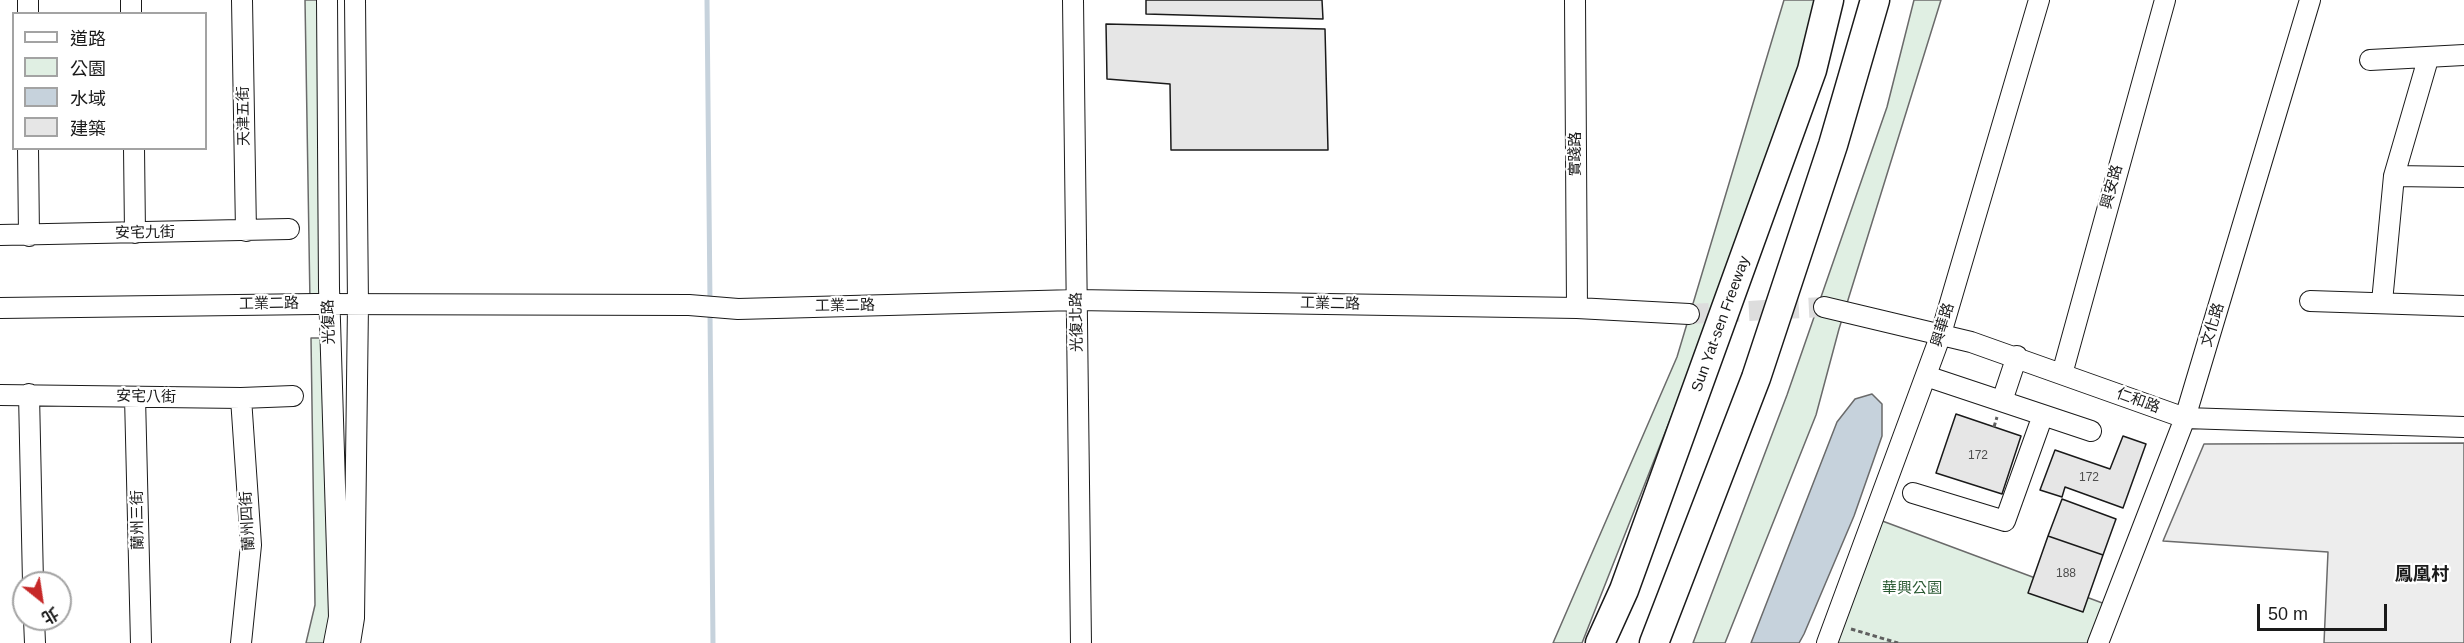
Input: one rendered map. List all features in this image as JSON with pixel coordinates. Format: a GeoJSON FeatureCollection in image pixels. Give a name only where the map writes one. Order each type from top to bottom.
{"type":"FeatureCollection","features":[{"type":"Feature","properties":{"kind":"highway","name":"Sun Yat-sen Freeway"},"geometry":{"type":"LineString","coordinates":[[1600,643],[1624,590],[1812,70],[1829,0]]}},
{"type":"Feature","properties":{"kind":"highway"},"geometry":{"type":"LineString","coordinates":[[1654,643],[1755,378],[1833,144],[1875,0]]}},
{"type":"Feature","properties":{"kind":"street","name":"天津五街"},"geometry":{"type":"LineString","coordinates":[[242,0],[246,231]]}},
{"type":"Feature","properties":{"kind":"street","name":"光復路"},"geometry":{"type":"LineString","coordinates":[[327,0],[329,304],[339,617],[334,643]]}},
{"type":"Feature","properties":{"kind":"street","name":"光復路"},"geometry":{"type":"LineString","coordinates":[[350,643],[354,618],[358,304],[355,0]]}},
{"type":"Feature","properties":{"kind":"street","name":"光復北路"},"geometry":{"type":"LineString","coordinates":[[1073,0],[1081,643]]}},
{"type":"Feature","properties":{"kind":"street","name":"實踐路"},"geometry":{"type":"LineString","coordinates":[[1575,0],[1577,308]]}},
{"type":"Feature","properties":{"kind":"street","name":"興華路"},"geometry":{"type":"LineString","coordinates":[[1827,643],[1940,337],[2039,0]]}},
{"type":"Feature","properties":{"kind":"street","name":"興安路"},"geometry":{"type":"LineString","coordinates":[[2062,374],[2165,0]]}},
{"type":"Feature","properties":{"kind":"street","name":"文化路"},"geometry":{"type":"LineString","coordinates":[[2098,643],[2185,418],[2310,0]]}},
{"type":"Feature","properties":{"kind":"street"},"geometry":{"type":"LineString","coordinates":[[2370,60],[2428,59],[2464,55]]}},
{"type":"Feature","properties":{"kind":"street"},"geometry":{"type":"LineString","coordinates":[[2382,302],[2394,176],[2428,59]]}},
{"type":"Feature","properties":{"kind":"street"},"geometry":{"type":"LineString","coordinates":[[28,150],[29,236]]}},
{"type":"Feature","properties":{"kind":"street"},"geometry":{"type":"LineString","coordinates":[[134,150],[135,233]]}},
{"type":"Feature","properties":{"kind":"street"},"geometry":{"type":"LineString","coordinates":[[2394,176],[2464,177]]}},
{"type":"Feature","properties":{"kind":"street","name":"安宅九街"},"geometry":{"type":"LineString","coordinates":[[0,236],[289,229]]}},
{"type":"Feature","properties":{"kind":"street","name":"工業二路"},"geometry":{"type":"LineString","coordinates":[[0,308],[358,304],[688,305],[738,309],[1076,300],[1577,308],[1689,314]]}},
{"type":"Feature","properties":{"kind":"street"},"geometry":{"type":"LineString","coordinates":[[2310,301],[2464,306]]}},
{"type":"Feature","properties":{"kind":"street","name":"仁和路"},"geometry":{"type":"LineString","coordinates":[[1824,307],[1940,337],[1971,342],[2017,356],[2185,418],[2464,427]]}},
{"type":"Feature","properties":{"kind":"street"},"geometry":{"type":"LineString","coordinates":[[2002,401],[2017,356]]}},
{"type":"Feature","properties":{"kind":"street"},"geometry":{"type":"LineString","coordinates":[[1926,376],[2091,431]]}},
{"type":"Feature","properties":{"kind":"street"},"geometry":{"type":"LineString","coordinates":[[29,394],[33,571]]}},
{"type":"Feature","properties":{"kind":"street","name":"安宅八街"},"geometry":{"type":"LineString","coordinates":[[0,395],[241,398],[293,396]]}},
{"type":"Feature","properties":{"kind":"street","name":"蘭州三街"},"geometry":{"type":"LineString","coordinates":[[135,397],[141,643]]}},
{"type":"Feature","properties":{"kind":"street","name":"蘭州四街"},"geometry":{"type":"LineString","coordinates":[[241,398],[251,545],[241,643]]}},
{"type":"Feature","properties":{"kind":"street"},"geometry":{"type":"LineString","coordinates":[[1912,493],[2005,521],[2043,415]]}},
{"type":"Feature","properties":{"kind":"path"},"geometry":{"type":"LineString","coordinates":[[1842,626],[1898,643]]}},
{"type":"Feature","properties":{"kind":"green space"},"geometry":{"type":"Polygon","coordinates":[[[305,0],[323,0],[326,303],[310,302],[305,0]]]}},
{"type":"Feature","properties":{"kind":"green space"},"geometry":{"type":"Polygon","coordinates":[[[1784,0],[1818,0],[1802,68],[1704,334],[1582,643],[1553,643],[1677,357],[1784,0]]]}},
{"type":"Feature","properties":{"kind":"green space"},"geometry":{"type":"Polygon","coordinates":[[[1914,0],[1941,0],[1839,329],[1816,415],[1725,643],[1693,643],[1787,395],[1887,107],[1914,0]]]}},
{"type":"Feature","properties":{"kind":"green space"},"geometry":{"type":"Polygon","coordinates":[[[311,338],[326,338],[331,643],[306,643],[315,605],[311,338]]]}},
{"type":"Feature","properties":{"kind":"green space","name":"華興公園"},"geometry":{"type":"Polygon","coordinates":[[[1877,519],[2105,604],[2087,643],[1837,643],[1877,519]]]}},
{"type":"Feature","properties":{"kind":"shaded area"},"geometry":{"type":"Polygon","coordinates":[[[2464,443],[2464,643],[2324,643],[2328,552],[2163,541],[2204,444],[2464,443]]]}},
{"type":"Feature","properties":{"kind":"water"},"geometry":{"type":"Polygon","coordinates":[[[1872,394],[1882,404],[1882,436],[1854,516],[1804,634],[1799,643],[1751,643],[1837,422],[1855,399],[1872,394]]]}},
{"type":"Feature","properties":{"kind":"building"},"geometry":{"type":"Polygon","coordinates":[[[1146,0],[1322,0],[1323,19],[1146,14],[1146,0]]]}},
{"type":"Feature","properties":{"kind":"building"},"geometry":{"type":"Polygon","coordinates":[[[1106,24],[1325,29],[1328,150],[1171,150],[1170,84],[1107,79],[1106,24]]]}},
{"type":"Feature","properties":{"kind":"building"},"geometry":{"type":"Polygon","coordinates":[[[1956,414],[2021,436],[2002,494],[1936,473],[1956,414]]]}},
{"type":"Feature","properties":{"kind":"building"},"geometry":{"type":"Polygon","coordinates":[[[2123,436],[2146,444],[2123,508],[2065,487],[2062,497],[2040,490],[2055,450],[2110,469],[2123,436]]]}},
{"type":"Feature","properties":{"kind":"building"},"geometry":{"type":"Polygon","coordinates":[[[2062,499],[2116,519],[2103,555],[2048,536],[2062,499]]]}},
{"type":"Feature","properties":{"kind":"building"},"geometry":{"type":"Polygon","coordinates":[[[2048,536],[2103,555],[2083,612],[2028,593],[2048,536]]]}},
{"type":"Feature","properties":{"kind":"waterway"},"geometry":{"type":"LineString","coordinates":[[707,0],[710,302]]}},
{"type":"Feature","properties":{"kind":"waterway"},"geometry":{"type":"LineString","coordinates":[[710,312],[713,643]]}},
{"type":"Feature","properties":{"kind":"tunnel"},"geometry":{"type":"LineString","coordinates":[[1689,314],[1824,307]]}},
{"type":"Feature","properties":{"kind":"district","name":"鳳凰村"},"geometry":{"type":"Point","coordinates":[2422,575]}}]}
